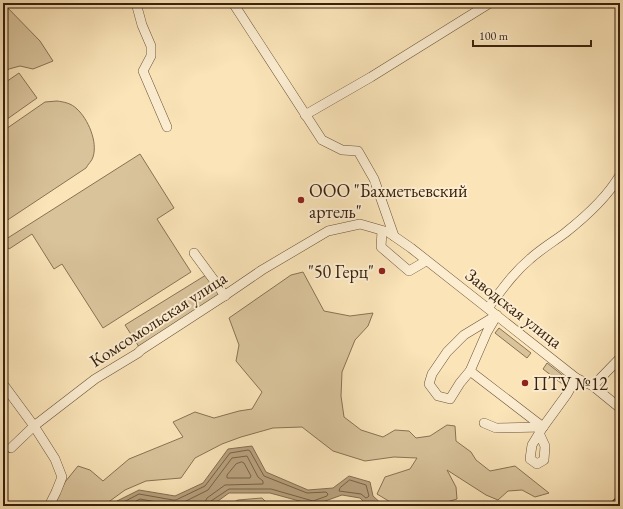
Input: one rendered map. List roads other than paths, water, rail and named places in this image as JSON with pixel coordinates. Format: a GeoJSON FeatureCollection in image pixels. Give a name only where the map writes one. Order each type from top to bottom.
{"type":"FeatureCollection","features":[{"type":"Feature","properties":{"kind":"main road"},"geometry":{"type":"LineString","coordinates":[[617,506],[620,503]]}},
{"type":"Feature","properties":{"kind":"street"},"geometry":{"type":"LineString","coordinates":[[136,3],[142,25],[151,46],[151,56],[143,71],[167,127]]}},
{"type":"Feature","properties":{"kind":"street"},"geometry":{"type":"LineString","coordinates":[[233,3],[322,140],[342,150],[358,151],[374,179],[388,233],[381,247],[409,271],[426,260]]}},
{"type":"Feature","properties":{"kind":"street"},"geometry":{"type":"LineString","coordinates":[[305,115],[371,77],[490,3]]}},
{"type":"Feature","properties":{"kind":"street"},"geometry":{"type":"LineString","coordinates":[[488,308],[506,284],[530,259],[588,213],[614,185],[620,175]]}},
{"type":"Feature","properties":{"kind":"street","name":"Комсомольская улица"},"geometry":{"type":"LineString","coordinates":[[11,448],[34,426],[95,379],[138,353],[262,270],[328,231],[360,224],[388,233]]}},
{"type":"Feature","properties":{"kind":"street","name":"Заводская улица"},"geometry":{"type":"LineString","coordinates":[[388,233],[411,248],[576,378],[593,386],[620,408]]}},
{"type":"Feature","properties":{"kind":"street"},"geometry":{"type":"LineString","coordinates":[[194,253],[225,296]]}},
{"type":"Feature","properties":{"kind":"street"},"geometry":{"type":"LineString","coordinates":[[497,315],[487,332],[470,371],[450,399],[438,396],[429,384],[432,374],[447,352],[464,334],[497,315]]}},
{"type":"Feature","properties":{"kind":"street"},"geometry":{"type":"LineString","coordinates":[[593,386],[620,358]]}},
{"type":"Feature","properties":{"kind":"street"},"geometry":{"type":"LineString","coordinates":[[470,371],[541,430]]}},
{"type":"Feature","properties":{"kind":"street"},"geometry":{"type":"LineString","coordinates":[[541,430],[567,394],[576,378]]}},
{"type":"Feature","properties":{"kind":"street"},"geometry":{"type":"LineString","coordinates":[[3,384],[34,426],[55,459],[62,477],[49,506]]}},
{"type":"Feature","properties":{"kind":"street"},"geometry":{"type":"LineString","coordinates":[[484,423],[496,428],[541,430]]}},
{"type":"Feature","properties":{"kind":"water"},"geometry":{"type":"Polygon","coordinates":[[[252,446],[266,472],[308,490],[333,488],[349,476],[370,482],[373,496],[384,506],[368,506],[360,498],[342,495],[314,505],[270,493],[229,493],[211,506],[107,506],[139,490],[175,496],[203,483],[228,449],[252,446]]]}},
{"type":"Feature","properties":{"kind":"place","name":"ООО \"Бахметьевский артель\""},"geometry":{"type":"Point","coordinates":[301,200]}},
{"type":"Feature","properties":{"kind":"place","name":"\"50 Герц\""},"geometry":{"type":"Point","coordinates":[382,271]}},
{"type":"Feature","properties":{"kind":"place","name":"ПТУ №12"},"geometry":{"type":"Point","coordinates":[525,383]}}]}
